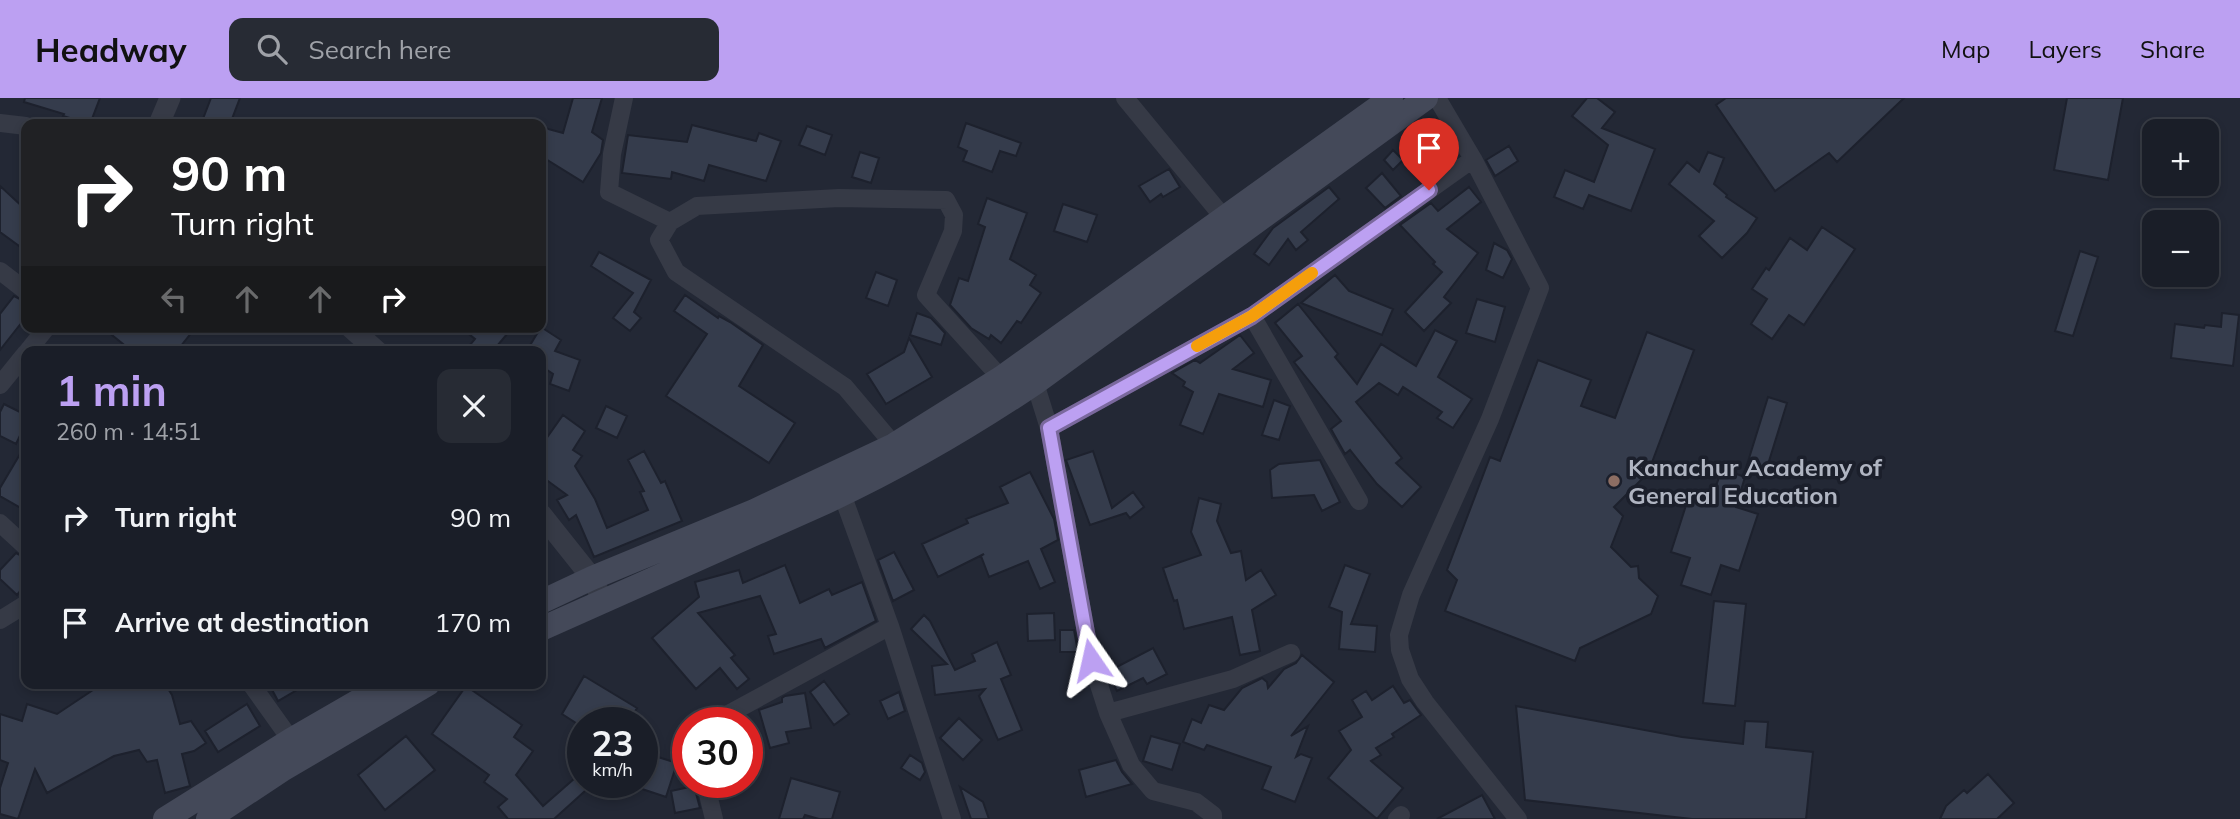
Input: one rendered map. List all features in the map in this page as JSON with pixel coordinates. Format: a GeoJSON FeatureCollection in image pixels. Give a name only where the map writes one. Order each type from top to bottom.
{"type":"FeatureCollection","features":[{"type":"Feature","properties":{"kind":"main road"},"geometry":{"type":"LineString","coordinates":[[546,627],[842,494],[950,437],[1035,383],[1081,335],[1224,218],[1382,113],[1426,98]]}},
{"type":"Feature","properties":{"kind":"main road"},"geometry":{"type":"LineString","coordinates":[[546,600],[754,511],[894,445],[1001,377],[1081,335],[1382,113]]}},
{"type":"Feature","properties":{"kind":"main road"},"geometry":{"type":"LineString","coordinates":[[165,819],[290,740],[379,689]]}},
{"type":"Feature","properties":{"kind":"main road"},"geometry":{"type":"LineString","coordinates":[[208,819],[282,770],[420,689]]}},
{"type":"Feature","properties":{"kind":"street"},"geometry":{"type":"LineString","coordinates":[[161,119],[170,98]]}},
{"type":"Feature","properties":{"kind":"street"},"geometry":{"type":"LineString","coordinates":[[624,98],[612,154],[609,192],[670,222]]}},
{"type":"Feature","properties":{"kind":"street"},"geometry":{"type":"LineString","coordinates":[[1125,98],[1224,218]]}},
{"type":"Feature","properties":{"kind":"street"},"geometry":{"type":"LineString","coordinates":[[1437,98],[1474,159],[1540,288],[1490,419],[1411,596],[1399,635],[1400,650],[1410,678],[1425,702],[1518,819]]}},
{"type":"Feature","properties":{"kind":"street"},"geometry":{"type":"LineString","coordinates":[[0,123],[21,125]]}},
{"type":"Feature","properties":{"kind":"street"},"geometry":{"type":"LineString","coordinates":[[1049,428],[1252,316],[1474,159]]}},
{"type":"Feature","properties":{"kind":"street"},"geometry":{"type":"LineString","coordinates":[[894,445],[845,387],[676,272],[659,240],[670,222],[696,206],[839,198],[946,200],[954,215],[953,231],[926,295],[1001,377]]}},
{"type":"Feature","properties":{"kind":"street"},"geometry":{"type":"LineString","coordinates":[[0,271],[21,287]]}},
{"type":"Feature","properties":{"kind":"street"},"geometry":{"type":"LineString","coordinates":[[1252,316],[1359,501]]}},
{"type":"Feature","properties":{"kind":"street"},"geometry":{"type":"LineString","coordinates":[[357,333],[371,346]]}},
{"type":"Feature","properties":{"kind":"street"},"geometry":{"type":"LineString","coordinates":[[0,385],[21,359]]}},
{"type":"Feature","properties":{"kind":"street"},"geometry":{"type":"LineString","coordinates":[[1035,383],[1049,428],[1091,660],[1108,713],[1130,765],[1153,791],[1196,803],[1213,815],[1213,819]]}},
{"type":"Feature","properties":{"kind":"street"},"geometry":{"type":"LineString","coordinates":[[842,494],[890,626],[952,819]]}},
{"type":"Feature","properties":{"kind":"street"},"geometry":{"type":"LineString","coordinates":[[546,520],[592,578],[603,601]]}},
{"type":"Feature","properties":{"kind":"street"},"geometry":{"type":"LineString","coordinates":[[0,523],[21,542]]}},
{"type":"Feature","properties":{"kind":"street"},"geometry":{"type":"LineString","coordinates":[[0,620],[21,607]]}},
{"type":"Feature","properties":{"kind":"street"},"geometry":{"type":"LineString","coordinates":[[741,707],[890,626]]}},
{"type":"Feature","properties":{"kind":"street"},"geometry":{"type":"LineString","coordinates":[[1108,713],[1233,679],[1292,653]]}},
{"type":"Feature","properties":{"kind":"street"},"geometry":{"type":"LineString","coordinates":[[254,689],[290,740]]}},
{"type":"Feature","properties":{"kind":"street"},"geometry":{"type":"LineString","coordinates":[[709,798],[714,819]]}},
{"type":"Feature","properties":{"kind":"building"},"geometry":{"type":"Polygon","coordinates":[[[25,98],[100,98],[92,119],[73,119],[24,102],[25,98]]]}},
{"type":"Feature","properties":{"kind":"building"},"geometry":{"type":"Polygon","coordinates":[[[211,98],[240,98],[232,119],[203,119],[211,98]]]}},
{"type":"Feature","properties":{"kind":"building"},"geometry":{"type":"Polygon","coordinates":[[[573,98],[602,98],[592,132],[603,140],[601,153],[583,182],[546,159],[546,128],[563,133],[573,98]]]}},
{"type":"Feature","properties":{"kind":"building"},"geometry":{"type":"Polygon","coordinates":[[[1587,98],[1597,98],[1615,112],[1602,128],[1655,149],[1631,211],[1589,195],[1583,209],[1554,197],[1565,170],[1594,182],[1608,145],[1572,116],[1587,98]]]}},
{"type":"Feature","properties":{"kind":"building"},"geometry":{"type":"Polygon","coordinates":[[[1726,98],[1904,98],[1837,162],[1829,153],[1775,191],[1716,105],[1726,98]]]}},
{"type":"Feature","properties":{"kind":"building"},"geometry":{"type":"Polygon","coordinates":[[[2067,98],[2123,98],[2108,180],[2054,170],[2067,98]]]}},
{"type":"Feature","properties":{"kind":"building"},"geometry":{"type":"Polygon","coordinates":[[[966,123],[1021,143],[1016,156],[1000,151],[992,172],[963,161],[967,151],[958,147],[966,123]]]}},
{"type":"Feature","properties":{"kind":"building"},"geometry":{"type":"Polygon","coordinates":[[[692,125],[756,141],[759,133],[781,141],[766,181],[709,165],[704,181],[672,172],[671,179],[622,173],[628,135],[687,142],[692,125]]]}},
{"type":"Feature","properties":{"kind":"building"},"geometry":{"type":"Polygon","coordinates":[[[807,126],[832,135],[825,155],[799,145],[807,126]]]}},
{"type":"Feature","properties":{"kind":"building"},"geometry":{"type":"Polygon","coordinates":[[[1509,146],[1518,161],[1495,176],[1486,160],[1509,146]]]}},
{"type":"Feature","properties":{"kind":"building"},"geometry":{"type":"Polygon","coordinates":[[[1393,150],[1403,160],[1393,170],[1384,160],[1393,150]]]}},
{"type":"Feature","properties":{"kind":"building"},"geometry":{"type":"Polygon","coordinates":[[[860,152],[879,158],[871,183],[852,177],[860,152]]]}},
{"type":"Feature","properties":{"kind":"building"},"geometry":{"type":"Polygon","coordinates":[[[1708,152],[1724,158],[1714,184],[1726,197],[1757,218],[1747,233],[1722,258],[1699,236],[1714,221],[1669,184],[1687,162],[1699,172],[1708,152]]]}},
{"type":"Feature","properties":{"kind":"building"},"geometry":{"type":"Polygon","coordinates":[[[1169,169],[1180,187],[1163,197],[1161,194],[1150,202],[1139,186],[1169,169]]]}},
{"type":"Feature","properties":{"kind":"building"},"geometry":{"type":"Polygon","coordinates":[[[1382,173],[1401,196],[1385,208],[1366,188],[1382,173]]]}},
{"type":"Feature","properties":{"kind":"building"},"geometry":{"type":"Polygon","coordinates":[[[0,186],[21,205],[21,247],[0,232],[0,186]]]}},
{"type":"Feature","properties":{"kind":"building"},"geometry":{"type":"Polygon","coordinates":[[[1329,187],[1339,199],[1301,232],[1308,240],[1296,250],[1288,239],[1269,265],[1254,254],[1273,228],[1329,187]]]}},
{"type":"Feature","properties":{"kind":"building"},"geometry":{"type":"Polygon","coordinates":[[[1469,187],[1481,202],[1447,229],[1478,253],[1444,297],[1451,303],[1424,331],[1405,312],[1442,272],[1400,225],[1431,203],[1438,211],[1469,187]]]}},
{"type":"Feature","properties":{"kind":"building"},"geometry":{"type":"Polygon","coordinates":[[[987,198],[1027,213],[1010,259],[1036,275],[1030,285],[1041,293],[1021,323],[1017,321],[1001,343],[991,335],[989,339],[971,328],[950,305],[959,278],[968,281],[985,227],[978,224],[987,198]]]}},
{"type":"Feature","properties":{"kind":"building"},"geometry":{"type":"Polygon","coordinates":[[[1063,204],[1097,215],[1087,242],[1054,231],[1063,204]]]}},
{"type":"Feature","properties":{"kind":"building"},"geometry":{"type":"Polygon","coordinates":[[[1822,227],[1855,249],[1804,325],[1789,315],[1772,339],[1751,324],[1767,299],[1752,289],[1766,268],[1769,270],[1790,238],[1807,250],[1822,227]]]}},
{"type":"Feature","properties":{"kind":"building"},"geometry":{"type":"Polygon","coordinates":[[[1494,243],[1507,250],[1512,259],[1503,278],[1486,270],[1494,243]]]}},
{"type":"Feature","properties":{"kind":"building"},"geometry":{"type":"Polygon","coordinates":[[[2080,251],[2098,257],[2073,336],[2055,331],[2080,251]]]}},
{"type":"Feature","properties":{"kind":"building"},"geometry":{"type":"Polygon","coordinates":[[[599,252],[651,280],[634,312],[641,318],[630,331],[613,318],[633,293],[591,266],[599,252]]]}},
{"type":"Feature","properties":{"kind":"building"},"geometry":{"type":"Polygon","coordinates":[[[876,272],[897,280],[888,306],[866,298],[876,272]]]}},
{"type":"Feature","properties":{"kind":"building"},"geometry":{"type":"Polygon","coordinates":[[[1335,275],[1349,291],[1393,309],[1382,335],[1301,303],[1335,275]]]}},
{"type":"Feature","properties":{"kind":"building"},"geometry":{"type":"Polygon","coordinates":[[[685,295],[763,345],[739,386],[795,423],[769,463],[666,396],[707,334],[674,311],[685,295]]]}},
{"type":"Feature","properties":{"kind":"building"},"geometry":{"type":"Polygon","coordinates":[[[14,296],[21,300],[21,323],[0,350],[0,314],[14,296]]]}},
{"type":"Feature","properties":{"kind":"building"},"geometry":{"type":"Polygon","coordinates":[[[1477,299],[1505,307],[1495,342],[1466,333],[1477,299]]]}},
{"type":"Feature","properties":{"kind":"building"},"geometry":{"type":"Polygon","coordinates":[[[1298,304],[1338,354],[1335,357],[1357,384],[1381,344],[1416,366],[1435,330],[1457,341],[1438,377],[1472,399],[1453,428],[1437,418],[1442,412],[1403,387],[1398,395],[1379,383],[1356,402],[1402,458],[1396,463],[1421,487],[1402,507],[1377,484],[1350,450],[1345,454],[1331,429],[1341,421],[1294,362],[1302,356],[1275,323],[1298,304]]]}},
{"type":"Feature","properties":{"kind":"building"},"geometry":{"type":"Polygon","coordinates":[[[917,313],[931,318],[945,333],[941,345],[910,335],[917,313]]]}},
{"type":"Feature","properties":{"kind":"building"},"geometry":{"type":"Polygon","coordinates":[[[2222,313],[2239,315],[2233,366],[2171,358],[2175,324],[2204,328],[2205,325],[2221,327],[2222,313]]]}},
{"type":"Feature","properties":{"kind":"building"},"geometry":{"type":"Polygon","coordinates":[[[546,330],[561,340],[555,351],[580,360],[569,391],[550,384],[553,374],[546,369],[546,346],[530,346],[537,333],[546,333],[546,330]]]}},
{"type":"Feature","properties":{"kind":"building"},"geometry":{"type":"Polygon","coordinates":[[[1647,332],[1694,350],[1648,473],[1614,507],[1623,516],[1611,547],[1631,567],[1638,566],[1639,578],[1658,596],[1651,614],[1580,648],[1575,661],[1445,611],[1457,580],[1447,570],[1490,457],[1500,461],[1538,360],[1591,380],[1581,406],[1615,418],[1647,332]]]}},
{"type":"Feature","properties":{"kind":"building"},"geometry":{"type":"Polygon","coordinates":[[[109,333],[191,333],[181,346],[126,346],[109,333]]]}},
{"type":"Feature","properties":{"kind":"building"},"geometry":{"type":"Polygon","coordinates":[[[468,333],[508,333],[497,346],[469,346],[475,339],[468,333]]]}},
{"type":"Feature","properties":{"kind":"building"},"geometry":{"type":"Polygon","coordinates":[[[1240,335],[1254,353],[1233,369],[1271,380],[1263,407],[1219,394],[1203,434],[1180,425],[1193,392],[1183,386],[1185,382],[1172,373],[1195,360],[1200,363],[1240,335]]]}},
{"type":"Feature","properties":{"kind":"building"},"geometry":{"type":"Polygon","coordinates":[[[909,338],[932,377],[886,404],[867,374],[904,352],[909,338]]]}},
{"type":"Feature","properties":{"kind":"building"},"geometry":{"type":"Polygon","coordinates":[[[1768,397],[1787,403],[1765,474],[1746,468],[1768,397]]]}},
{"type":"Feature","properties":{"kind":"building"},"geometry":{"type":"Polygon","coordinates":[[[1274,400],[1290,406],[1279,440],[1262,435],[1274,400]]]}},
{"type":"Feature","properties":{"kind":"building"},"geometry":{"type":"Polygon","coordinates":[[[4,404],[21,412],[21,434],[16,444],[0,436],[0,412],[4,404]]]}},
{"type":"Feature","properties":{"kind":"building"},"geometry":{"type":"Polygon","coordinates":[[[606,406],[627,416],[617,438],[596,428],[606,406]]]}},
{"type":"Feature","properties":{"kind":"building"},"geometry":{"type":"Polygon","coordinates":[[[563,415],[585,431],[573,450],[582,456],[575,466],[595,499],[607,528],[648,510],[640,492],[644,491],[628,460],[644,451],[661,483],[665,481],[682,521],[594,557],[576,515],[569,520],[557,500],[567,495],[546,480],[546,439],[563,415]]]}},
{"type":"Feature","properties":{"kind":"building"},"geometry":{"type":"Polygon","coordinates":[[[1093,451],[1112,508],[1133,492],[1144,507],[1130,518],[1126,513],[1090,525],[1066,460],[1093,451]]]}},
{"type":"Feature","properties":{"kind":"building"},"geometry":{"type":"Polygon","coordinates":[[[21,452],[21,508],[0,496],[0,488],[21,452]]]}},
{"type":"Feature","properties":{"kind":"building"},"geometry":{"type":"Polygon","coordinates":[[[1320,460],[1340,502],[1322,511],[1314,495],[1272,498],[1270,470],[1279,464],[1320,460]]]}},
{"type":"Feature","properties":{"kind":"building"},"geometry":{"type":"Polygon","coordinates":[[[1722,469],[1745,477],[1736,507],[1758,514],[1739,571],[1721,565],[1711,595],[1681,585],[1690,558],[1671,552],[1690,493],[1711,500],[1722,469]]]}},
{"type":"Feature","properties":{"kind":"building"},"geometry":{"type":"Polygon","coordinates":[[[1030,472],[1054,519],[1058,540],[1041,549],[1055,582],[1040,589],[1028,561],[989,577],[981,556],[984,554],[938,577],[922,544],[968,523],[966,519],[1008,503],[1000,487],[1030,472]]]}},
{"type":"Feature","properties":{"kind":"building"},"geometry":{"type":"Polygon","coordinates":[[[1199,498],[1221,504],[1217,521],[1231,553],[1241,551],[1246,580],[1261,570],[1276,595],[1252,610],[1260,651],[1240,655],[1232,617],[1184,629],[1177,600],[1174,601],[1163,568],[1201,555],[1191,532],[1199,498]]]}},
{"type":"Feature","properties":{"kind":"building"},"geometry":{"type":"Polygon","coordinates":[[[894,552],[914,590],[893,601],[878,560],[894,552]]]}},
{"type":"Feature","properties":{"kind":"building"},"geometry":{"type":"Polygon","coordinates":[[[16,553],[21,556],[21,590],[17,595],[0,579],[0,570],[16,553]]]}},
{"type":"Feature","properties":{"kind":"building"},"geometry":{"type":"Polygon","coordinates":[[[785,565],[800,603],[829,589],[832,595],[862,582],[876,621],[825,648],[821,639],[774,654],[768,636],[776,634],[760,596],[698,613],[735,655],[731,658],[749,679],[737,689],[720,668],[696,689],[652,638],[699,597],[695,582],[739,570],[743,583],[785,565]]]}},
{"type":"Feature","properties":{"kind":"building"},"geometry":{"type":"Polygon","coordinates":[[[1345,565],[1370,574],[1351,624],[1377,626],[1375,652],[1339,649],[1342,612],[1329,607],[1345,565]]]}},
{"type":"Feature","properties":{"kind":"building"},"geometry":{"type":"Polygon","coordinates":[[[1714,601],[1746,604],[1735,706],[1703,703],[1714,601]]]}},
{"type":"Feature","properties":{"kind":"building"},"geometry":{"type":"Polygon","coordinates":[[[1054,613],[1055,640],[1028,641],[1027,614],[1054,613]]]}},
{"type":"Feature","properties":{"kind":"building"},"geometry":{"type":"Polygon","coordinates":[[[924,615],[930,621],[955,670],[975,661],[972,654],[997,642],[1011,675],[1001,679],[1022,730],[998,740],[979,696],[985,689],[935,695],[932,666],[947,664],[911,629],[924,615]]]}},
{"type":"Feature","properties":{"kind":"building"},"geometry":{"type":"Polygon","coordinates":[[[1060,630],[1074,630],[1078,652],[1060,652],[1060,630]]]}},
{"type":"Feature","properties":{"kind":"building"},"geometry":{"type":"Polygon","coordinates":[[[1153,648],[1167,674],[1147,684],[1143,678],[1117,691],[1107,672],[1153,648]]]}},
{"type":"Feature","properties":{"kind":"building"},"geometry":{"type":"Polygon","coordinates":[[[1302,655],[1334,682],[1291,736],[1308,726],[1296,757],[1301,754],[1312,758],[1295,802],[1262,789],[1271,767],[1207,745],[1204,750],[1183,742],[1192,719],[1201,723],[1209,705],[1224,710],[1242,688],[1262,678],[1267,682],[1268,688],[1284,669],[1296,663],[1302,655]]]}},
{"type":"Feature","properties":{"kind":"building"},"geometry":{"type":"Polygon","coordinates":[[[584,676],[635,707],[567,707],[567,717],[562,714],[584,676]]]}},
{"type":"Feature","properties":{"kind":"building"},"geometry":{"type":"Polygon","coordinates":[[[824,681],[849,714],[834,725],[810,692],[824,681]]]}},
{"type":"Feature","properties":{"kind":"building"},"geometry":{"type":"Polygon","coordinates":[[[1393,686],[1404,703],[1410,700],[1421,715],[1376,748],[1381,755],[1371,761],[1403,788],[1377,819],[1328,778],[1351,750],[1339,731],[1362,717],[1352,700],[1366,691],[1372,700],[1393,686]]]}},
{"type":"Feature","properties":{"kind":"building"},"geometry":{"type":"Polygon","coordinates":[[[94,689],[168,689],[180,724],[191,721],[206,743],[194,751],[182,754],[190,786],[165,793],[157,760],[147,762],[139,750],[114,756],[47,793],[35,769],[18,819],[0,814],[0,788],[8,763],[0,760],[0,714],[22,721],[27,704],[57,714],[94,689]]]}},
{"type":"Feature","properties":{"kind":"building"},"geometry":{"type":"Polygon","coordinates":[[[272,689],[298,689],[278,701],[272,689]]]}},
{"type":"Feature","properties":{"kind":"building"},"geometry":{"type":"Polygon","coordinates":[[[464,689],[470,689],[522,725],[514,737],[533,751],[516,775],[543,806],[567,785],[567,798],[577,798],[554,819],[508,819],[498,807],[507,799],[484,782],[489,775],[432,734],[464,689]]]}},
{"type":"Feature","properties":{"kind":"building"},"geometry":{"type":"Polygon","coordinates":[[[899,692],[905,711],[888,719],[880,701],[899,692]]]}},
{"type":"Feature","properties":{"kind":"building"},"geometry":{"type":"Polygon","coordinates":[[[805,693],[811,728],[786,732],[789,743],[770,748],[763,724],[763,709],[782,702],[785,696],[805,693]]]}},
{"type":"Feature","properties":{"kind":"building"},"geometry":{"type":"Polygon","coordinates":[[[247,704],[260,726],[218,752],[205,731],[247,704]]]}},
{"type":"Feature","properties":{"kind":"building"},"geometry":{"type":"Polygon","coordinates":[[[1516,706],[1682,737],[1743,744],[1745,721],[1768,722],[1766,747],[1813,752],[1806,819],[1692,819],[1525,800],[1516,706]]]}},
{"type":"Feature","properties":{"kind":"building"},"geometry":{"type":"Polygon","coordinates":[[[959,718],[982,740],[963,760],[940,738],[959,718]]]}},
{"type":"Feature","properties":{"kind":"building"},"geometry":{"type":"Polygon","coordinates":[[[406,736],[435,770],[385,810],[358,775],[406,736]]]}},
{"type":"Feature","properties":{"kind":"building"},"geometry":{"type":"Polygon","coordinates":[[[1151,736],[1180,744],[1172,770],[1143,761],[1151,736]]]}},
{"type":"Feature","properties":{"kind":"building"},"geometry":{"type":"Polygon","coordinates":[[[910,755],[922,763],[925,772],[920,780],[901,768],[910,755]]]}},
{"type":"Feature","properties":{"kind":"building"},"geometry":{"type":"Polygon","coordinates":[[[658,757],[672,761],[672,778],[666,797],[658,794],[658,757]]]}},
{"type":"Feature","properties":{"kind":"building"},"geometry":{"type":"Polygon","coordinates":[[[1116,760],[1132,784],[1086,797],[1079,770],[1116,760]]]}},
{"type":"Feature","properties":{"kind":"building"},"geometry":{"type":"Polygon","coordinates":[[[1988,774],[2014,803],[1997,819],[1940,819],[1946,806],[1964,790],[1967,793],[1988,774]]]}},
{"type":"Feature","properties":{"kind":"building"},"geometry":{"type":"Polygon","coordinates":[[[791,778],[840,792],[832,819],[805,815],[803,819],[779,819],[791,778]]]}},
{"type":"Feature","properties":{"kind":"building"},"geometry":{"type":"Polygon","coordinates":[[[960,787],[983,802],[989,819],[971,819],[960,787]]]}},
{"type":"Feature","properties":{"kind":"building"},"geometry":{"type":"Polygon","coordinates":[[[1482,795],[1495,819],[1437,819],[1482,795]]]}},
{"type":"Feature","properties":{"kind":"building"},"geometry":{"type":"Polygon","coordinates":[[[672,798],[697,798],[700,808],[675,813],[672,798]]]}},
{"type":"Feature","properties":{"kind":"slow traffic"},"geometry":{"type":"LineString","coordinates":[[1197,346],[1252,316],[1312,273]]}},
{"type":"Feature","properties":{"kind":"place","name":"Kanachur Academy of General Education"},"geometry":{"type":"Point","coordinates":[1614,481]}},
{"type":"Feature","properties":{"kind":"route"},"geometry":{"type":"LineString","coordinates":[[1091,660],[1049,428],[1252,316],[1429,190]]}}]}
